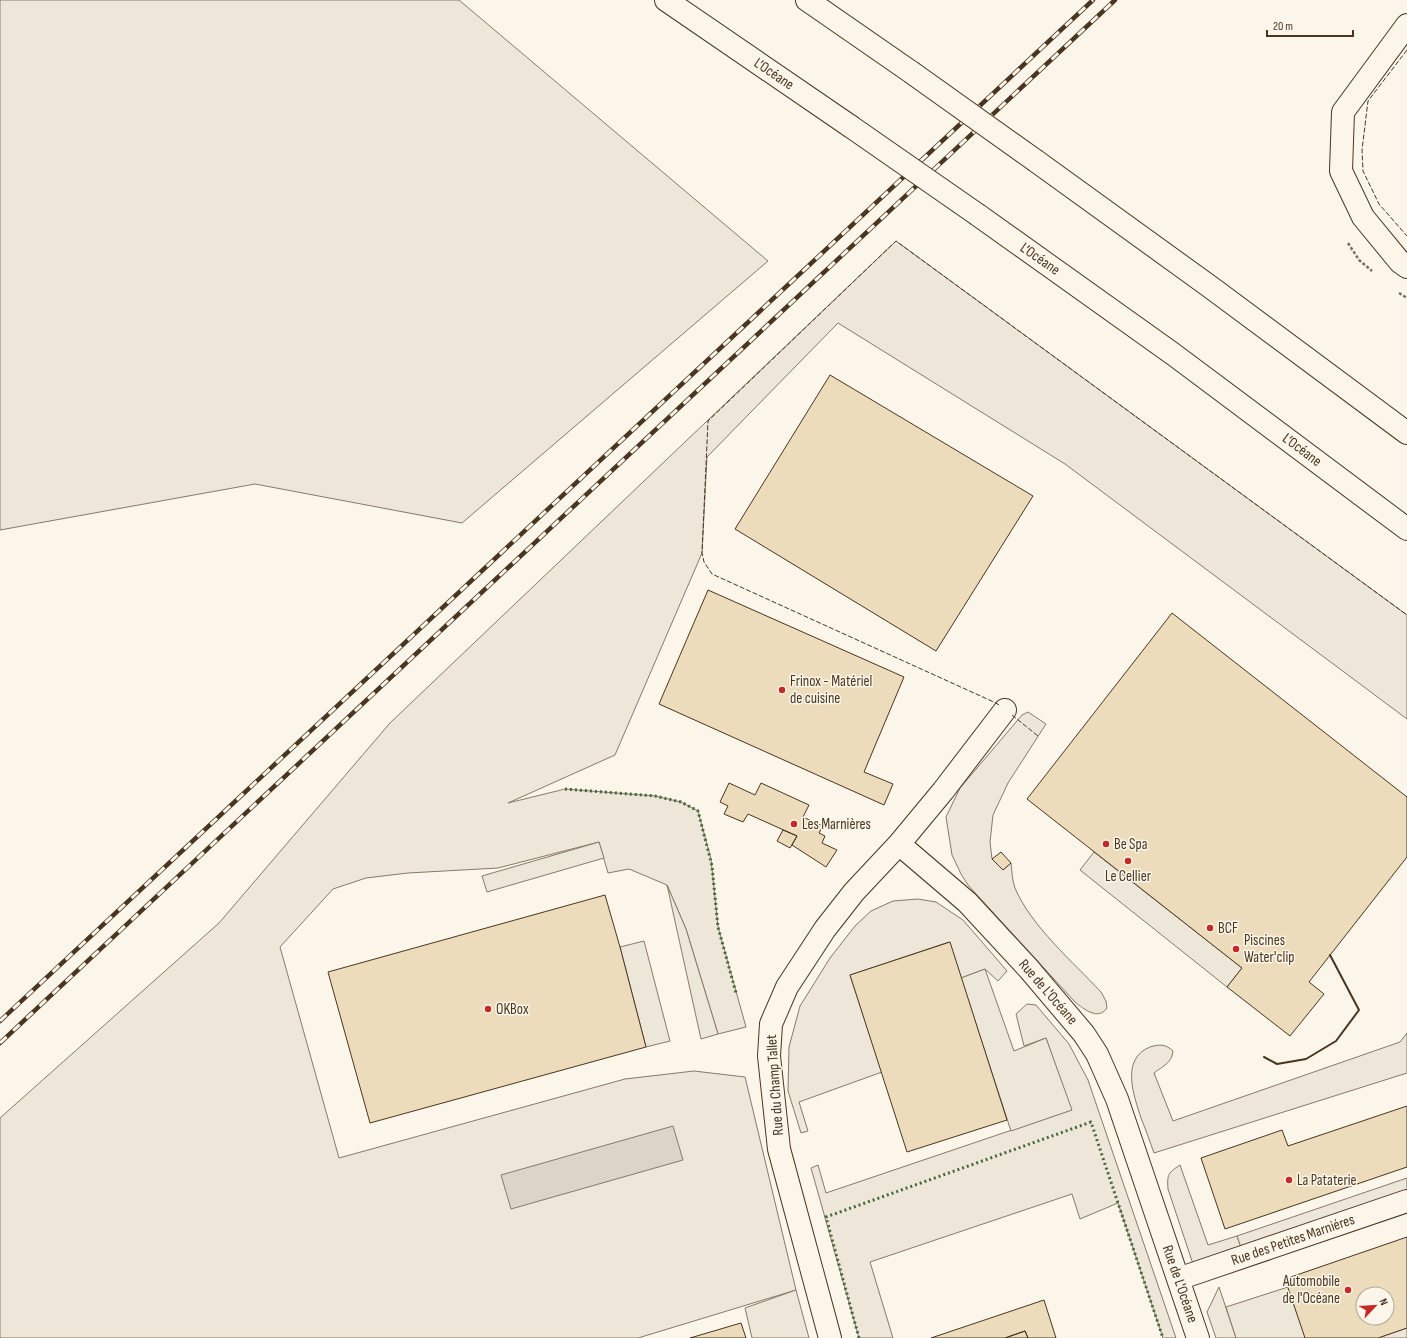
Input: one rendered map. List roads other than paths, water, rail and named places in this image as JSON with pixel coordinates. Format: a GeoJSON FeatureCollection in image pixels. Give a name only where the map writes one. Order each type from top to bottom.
{"type":"FeatureCollection","features":[{"type":"Feature","properties":{"kind":"main road","name":"L’Océane"},"geometry":{"type":"LineString","coordinates":[[666,0],[978,215],[1173,354],[1407,528]]}},
{"type":"Feature","properties":{"kind":"main road"},"geometry":{"type":"LineString","coordinates":[[807,0],[1036,161],[1209,286],[1407,433]]}},
{"type":"Feature","properties":{"kind":"main road"},"geometry":{"type":"LineString","coordinates":[[1407,25],[1343,112],[1341,171],[1363,217],[1400,262],[1407,267]]}},
{"type":"Feature","properties":{"kind":"main road"},"geometry":{"type":"LineString","coordinates":[[900,844],[1005,710]]}},
{"type":"Feature","properties":{"kind":"main road","name":"Rue de L'Océane"},"geometry":{"type":"LineString","coordinates":[[900,844],[967,902],[1029,969],[1084,1034],[1097,1054],[1117,1099],[1198,1338]]}},
{"type":"Feature","properties":{"kind":"main road","name":"Rue du Champ Tallet"},"geometry":{"type":"LineString","coordinates":[[830,1338],[779,1149],[769,1056],[771,1024],[787,987],[825,929],[854,892],[900,844]]}},
{"type":"Feature","properties":{"kind":"main road","name":"Rue des Petites Marniéres"},"geometry":{"type":"LineString","coordinates":[[1178,1279],[1407,1201]]}},
{"type":"Feature","properties":{"kind":"railway"},"geometry":{"type":"LineString","coordinates":[[0,1021],[1093,0]]}},
{"type":"Feature","properties":{"kind":"railway"},"geometry":{"type":"LineString","coordinates":[[0,1043],[1115,0]]}},
{"type":"Feature","properties":{"kind":"place","name":"Frinox - Matériel de cuisine"},"geometry":{"type":"Point","coordinates":[782,690]}},
{"type":"Feature","properties":{"kind":"place","name":"Les Marnières"},"geometry":{"type":"Point","coordinates":[794,824]}},
{"type":"Feature","properties":{"kind":"place","name":"Be Spa"},"geometry":{"type":"Point","coordinates":[1106,844]}},
{"type":"Feature","properties":{"kind":"place","name":"Le Cellier"},"geometry":{"type":"Point","coordinates":[1128,861]}},
{"type":"Feature","properties":{"kind":"place","name":"BCF"},"geometry":{"type":"Point","coordinates":[1210,928]}},
{"type":"Feature","properties":{"kind":"place","name":"Piscines Water'clip"},"geometry":{"type":"Point","coordinates":[1236,949]}},
{"type":"Feature","properties":{"kind":"place","name":"OKBox"},"geometry":{"type":"Point","coordinates":[488,1009]}},
{"type":"Feature","properties":{"kind":"place","name":"La Pataterie"},"geometry":{"type":"Point","coordinates":[1289,1180]}},
{"type":"Feature","properties":{"kind":"place","name":"Automobile de l'Océane"},"geometry":{"type":"Point","coordinates":[1348,1290]}}]}
